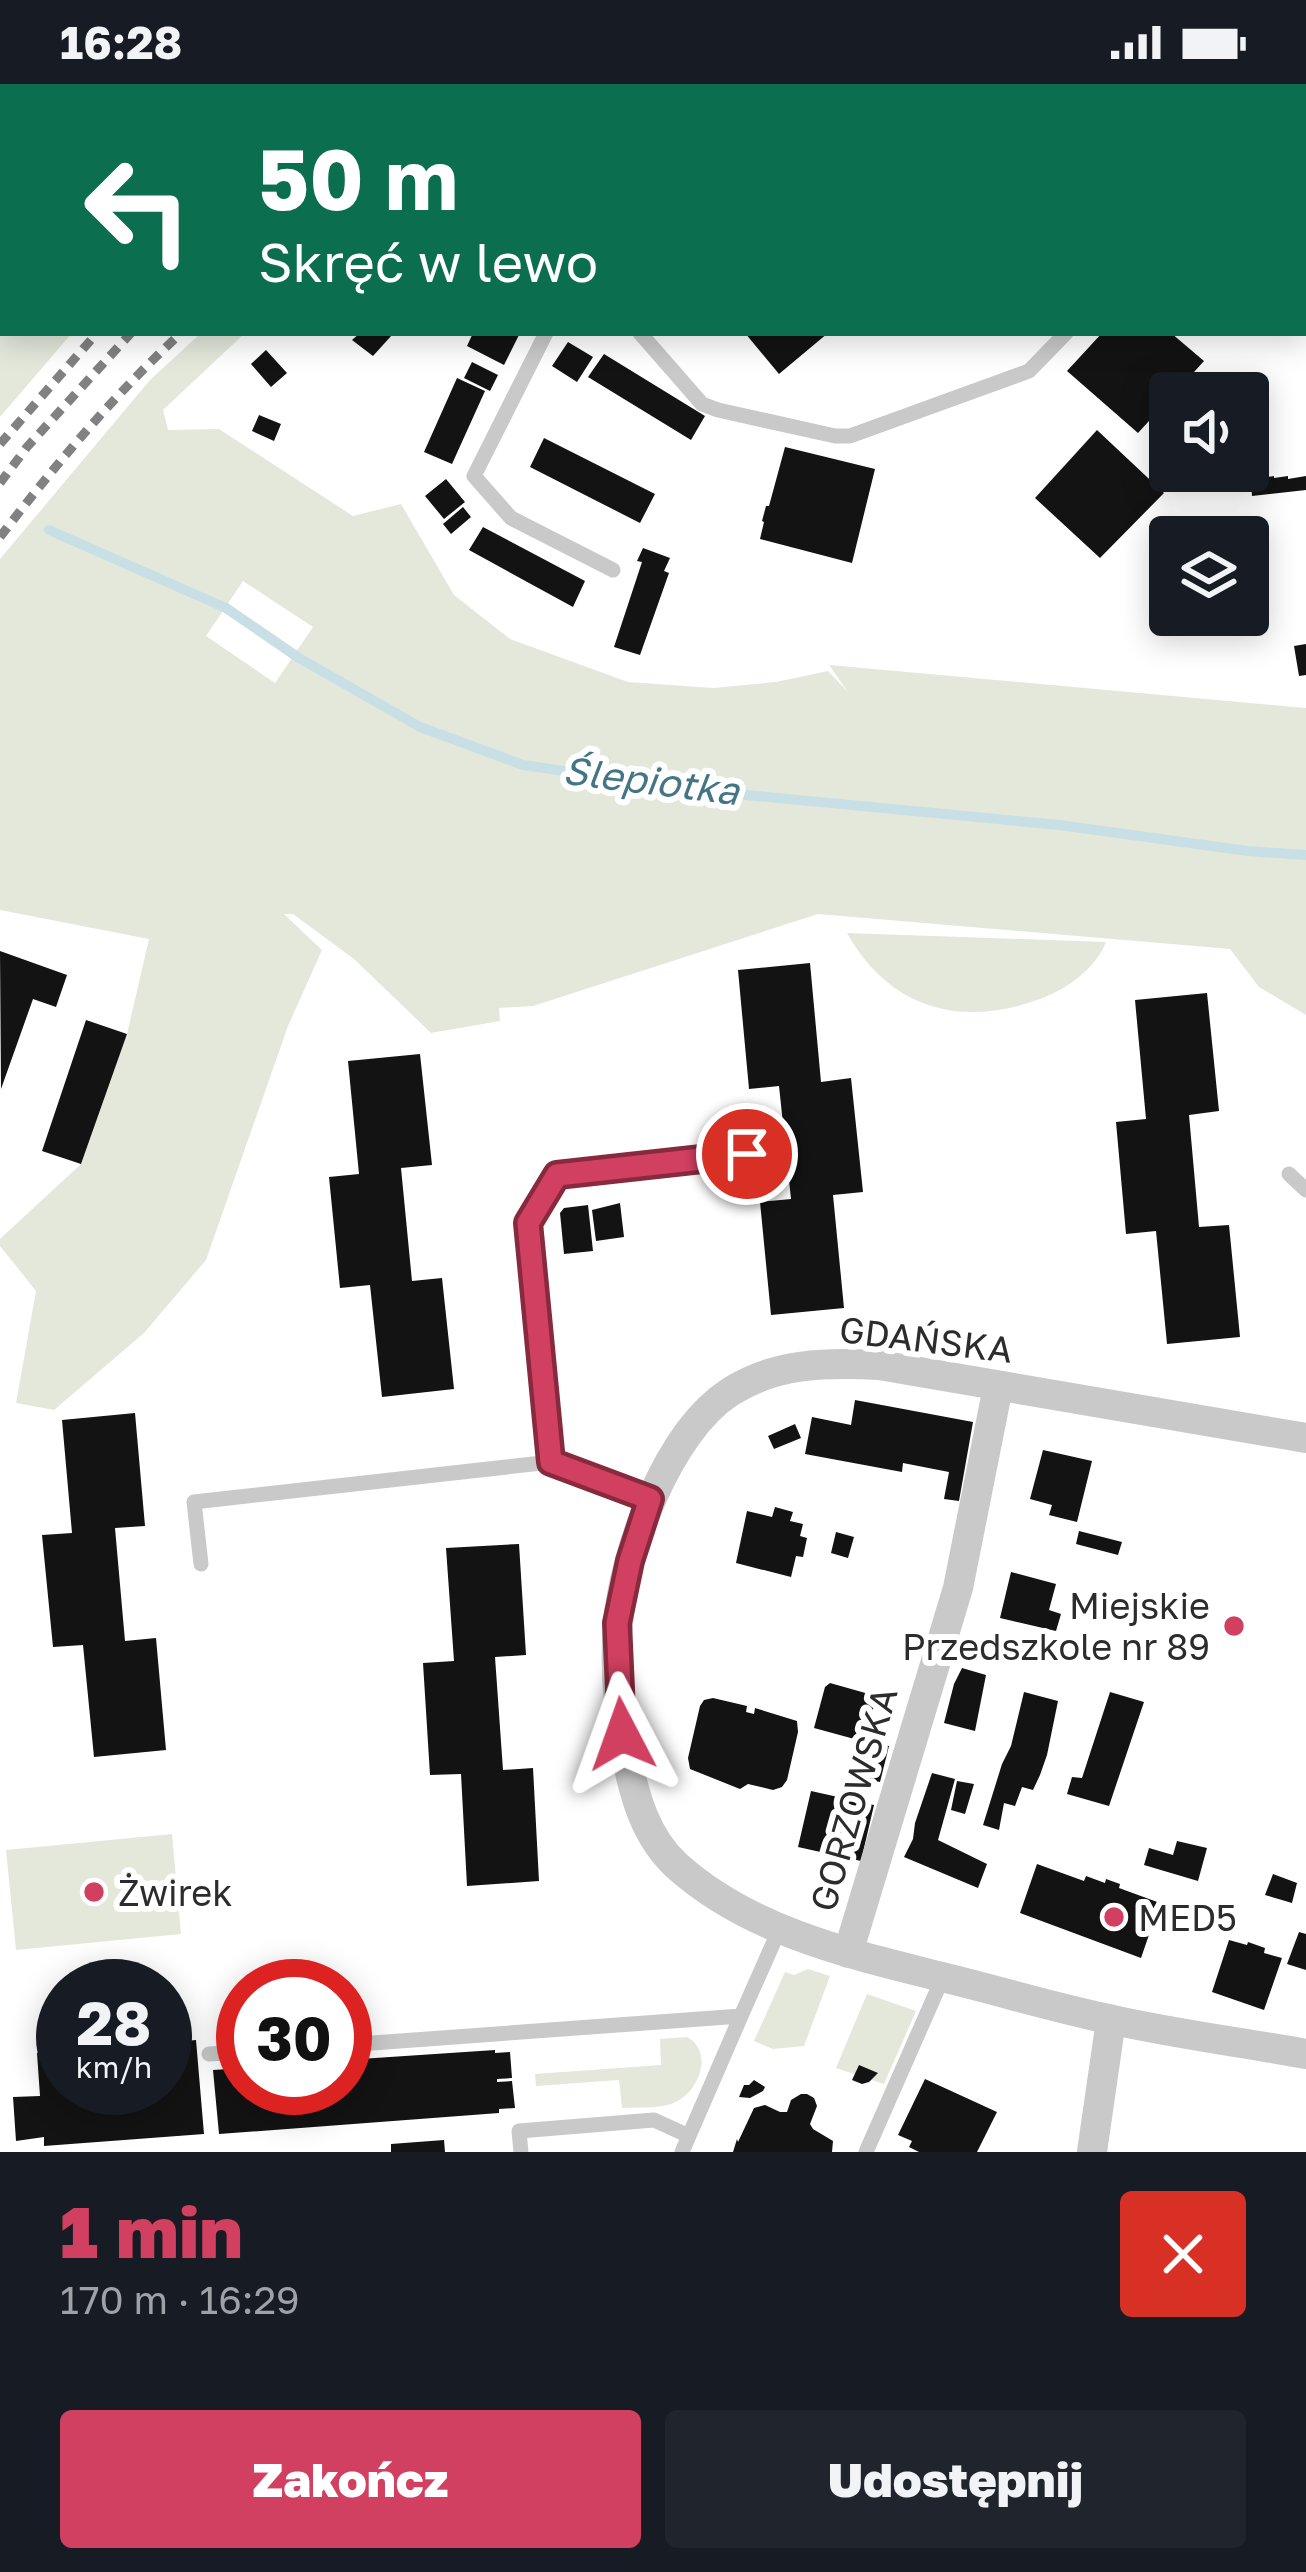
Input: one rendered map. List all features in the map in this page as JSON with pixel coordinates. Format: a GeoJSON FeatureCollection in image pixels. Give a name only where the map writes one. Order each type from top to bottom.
{"type":"FeatureCollection","features":[{"type":"Feature","properties":{"kind":"street","name":"GDAŃSKA"},"geometry":{"type":"LineString","coordinates":[[1306,1438],[879,1365],[825,1362],[773,1372],[729,1392],[695,1424],[650,1499],[617,1623],[622,1734],[636,1802],[674,1863],[735,1906],[848,1953],[1111,2020],[1306,2054]]}},
{"type":"Feature","properties":{"kind":"street","name":"GORZOWSKA"},"geometry":{"type":"LineString","coordinates":[[848,1953],[958,1588],[998,1387]]}},
{"type":"Feature","properties":{"kind":"street"},"geometry":{"type":"LineString","coordinates":[[1092,2152],[1111,2020]]}},
{"type":"Feature","properties":{"kind":"lane"},"geometry":{"type":"LineString","coordinates":[[544,336],[474,476],[511,518],[614,570]]}},
{"type":"Feature","properties":{"kind":"lane"},"geometry":{"type":"LineString","coordinates":[[643,336],[702,404],[850,436],[1029,371],[1063,336]]}},
{"type":"Feature","properties":{"kind":"lane"},"geometry":{"type":"LineString","coordinates":[[551,1462],[528,1223],[557,1175],[747,1154]]}},
{"type":"Feature","properties":{"kind":"lane"},"geometry":{"type":"LineString","coordinates":[[1289,1174],[1306,1190]]}},
{"type":"Feature","properties":{"kind":"lane"},"geometry":{"type":"LineString","coordinates":[[201,1564],[194,1502],[551,1462],[650,1499]]}},
{"type":"Feature","properties":{"kind":"lane"},"geometry":{"type":"LineString","coordinates":[[521,2152],[519,2131],[654,2120],[685,2144],[780,1928]]}},
{"type":"Feature","properties":{"kind":"lane"},"geometry":{"type":"LineString","coordinates":[[866,2152],[943,1977]]}},
{"type":"Feature","properties":{"kind":"lane"},"geometry":{"type":"LineString","coordinates":[[372,2042],[741,2016]]}},
{"type":"Feature","properties":{"kind":"lane"},"geometry":{"type":"LineString","coordinates":[[209,2054],[216,2054]]}},
{"type":"Feature","properties":{"kind":"shaded area"},"geometry":{"type":"Polygon","coordinates":[[[0,336],[69,336],[0,417],[0,336]]]}},
{"type":"Feature","properties":{"kind":"shaded area"},"geometry":{"type":"Polygon","coordinates":[[[198,336],[242,336],[163,410],[168,430],[219,429],[353,516],[401,504],[454,595],[510,639],[628,682],[713,688],[828,671],[848,692],[829,665],[1306,708],[1306,1015],[1259,987],[1230,949],[818,914],[533,1006],[499,1008],[500,1021],[431,1033],[354,959],[293,914],[284,914],[322,950],[288,1026],[206,1260],[144,1333],[54,1410],[16,1403],[36,1291],[0,1246],[0,1239],[81,1164],[127,1034],[149,939],[0,910],[0,559],[150,380],[198,336]],[[243,581],[206,636],[275,683],[313,627],[243,581]]]}},
{"type":"Feature","properties":{"kind":"shaded area"},"geometry":{"type":"Polygon","coordinates":[[[847,933],[1106,942],[1086,970],[1058,991],[980,1012],[954,1011],[905,995],[864,959],[847,933]]]}},
{"type":"Feature","properties":{"kind":"shaded area","name":"Żwirek"},"geometry":{"type":"Polygon","coordinates":[[[172,1834],[181,1934],[16,1950],[6,1850],[172,1834]]]}},
{"type":"Feature","properties":{"kind":"shaded area"},"geometry":{"type":"Polygon","coordinates":[[[808,1969],[830,1976],[804,2046],[773,2049],[754,2041],[785,1972],[794,1975],[808,1969]]]}},
{"type":"Feature","properties":{"kind":"shaded area"},"geometry":{"type":"Polygon","coordinates":[[[867,1994],[916,2011],[884,2084],[836,2068],[867,1994]]]}},
{"type":"Feature","properties":{"kind":"shaded area"},"geometry":{"type":"Polygon","coordinates":[[[687,2037],[700,2053],[700,2074],[689,2092],[671,2104],[622,2108],[619,2080],[536,2086],[535,2074],[661,2065],[660,2039],[687,2037]]]}},
{"type":"Feature","properties":{"kind":"building"},"geometry":{"type":"Polygon","coordinates":[[[357,336],[391,336],[373,356],[352,340],[357,336]]]}},
{"type":"Feature","properties":{"kind":"building"},"geometry":{"type":"Polygon","coordinates":[[[472,336],[518,336],[504,365],[467,346],[472,336]]]}},
{"type":"Feature","properties":{"kind":"building"},"geometry":{"type":"Polygon","coordinates":[[[747,336],[824,336],[779,374],[747,336]]]}},
{"type":"Feature","properties":{"kind":"building"},"geometry":{"type":"Polygon","coordinates":[[[1099,336],[1175,336],[1204,361],[1194,372],[1149,372],[1149,421],[1138,433],[1067,371],[1099,336]]]}},
{"type":"Feature","properties":{"kind":"building"},"geometry":{"type":"Polygon","coordinates":[[[568,342],[593,357],[577,382],[552,366],[568,342]]]}},
{"type":"Feature","properties":{"kind":"building"},"geometry":{"type":"Polygon","coordinates":[[[266,350],[287,373],[271,387],[251,364],[266,350]]]}},
{"type":"Feature","properties":{"kind":"building"},"geometry":{"type":"Polygon","coordinates":[[[604,354],[705,416],[691,440],[588,377],[604,354]]]}},
{"type":"Feature","properties":{"kind":"building"},"geometry":{"type":"Polygon","coordinates":[[[472,362],[498,375],[490,391],[464,378],[472,362]]]}},
{"type":"Feature","properties":{"kind":"building"},"geometry":{"type":"Polygon","coordinates":[[[457,378],[485,391],[452,464],[424,452],[457,378]]]}},
{"type":"Feature","properties":{"kind":"building"},"geometry":{"type":"Polygon","coordinates":[[[259,415],[281,424],[274,441],[252,431],[259,415]]]}},
{"type":"Feature","properties":{"kind":"building"},"geometry":{"type":"Polygon","coordinates":[[[1097,430],[1149,479],[1149,492],[1164,493],[1100,558],[1035,498],[1097,430]]]}},
{"type":"Feature","properties":{"kind":"building"},"geometry":{"type":"Polygon","coordinates":[[[544,438],[655,494],[640,523],[530,467],[544,438]]]}},
{"type":"Feature","properties":{"kind":"building"},"geometry":{"type":"Polygon","coordinates":[[[785,447],[875,469],[852,563],[760,539],[785,447]]]}},
{"type":"Feature","properties":{"kind":"building"},"geometry":{"type":"Polygon","coordinates":[[[1306,476],[1306,490],[1252,496],[1252,492],[1269,492],[1269,477],[1306,476]]]}},
{"type":"Feature","properties":{"kind":"building"},"geometry":{"type":"Polygon","coordinates":[[[446,479],[465,502],[444,519],[425,496],[446,479]]]}},
{"type":"Feature","properties":{"kind":"building"},"geometry":{"type":"Polygon","coordinates":[[[463,507],[471,517],[451,534],[443,524],[463,507]]]}},
{"type":"Feature","properties":{"kind":"building"},"geometry":{"type":"Polygon","coordinates":[[[483,527],[585,581],[573,607],[469,550],[483,527]]]}},
{"type":"Feature","properties":{"kind":"building"},"geometry":{"type":"Polygon","coordinates":[[[643,548],[670,558],[640,655],[614,647],[643,548]]]}},
{"type":"Feature","properties":{"kind":"building"},"geometry":{"type":"Polygon","coordinates":[[[1306,644],[1306,675],[1299,676],[1294,646],[1306,644]]]}},
{"type":"Feature","properties":{"kind":"building"},"geometry":{"type":"Polygon","coordinates":[[[0,951],[67,975],[56,1007],[33,999],[1,1089],[0,951]]]}},
{"type":"Feature","properties":{"kind":"building"},"geometry":{"type":"Polygon","coordinates":[[[810,963],[821,1082],[851,1078],[863,1192],[833,1195],[844,1308],[771,1315],[760,1202],[791,1199],[779,1086],[749,1089],[738,970],[810,963]]]}},
{"type":"Feature","properties":{"kind":"building"},"geometry":{"type":"Polygon","coordinates":[[[1207,993],[1219,1111],[1189,1115],[1199,1227],[1229,1225],[1240,1337],[1167,1344],[1156,1231],[1126,1234],[1116,1122],[1146,1119],[1135,1000],[1207,993]]]}},
{"type":"Feature","properties":{"kind":"building"},"geometry":{"type":"Polygon","coordinates":[[[86,1020],[127,1034],[81,1164],[42,1151],[86,1020]]]}},
{"type":"Feature","properties":{"kind":"building"},"geometry":{"type":"Polygon","coordinates":[[[420,1054],[432,1165],[401,1168],[412,1281],[442,1278],[454,1389],[382,1397],[370,1285],[340,1288],[329,1177],[359,1174],[348,1061],[420,1054]]]}},
{"type":"Feature","properties":{"kind":"building"},"geometry":{"type":"Polygon","coordinates":[[[620,1203],[624,1237],[596,1241],[592,1210],[620,1203]]]}},
{"type":"Feature","properties":{"kind":"building"},"geometry":{"type":"Polygon","coordinates":[[[588,1205],[593,1251],[564,1254],[560,1213],[564,1208],[588,1205]]]}},
{"type":"Feature","properties":{"kind":"building"},"geometry":{"type":"Polygon","coordinates":[[[855,1400],[973,1422],[959,1501],[944,1499],[949,1472],[903,1463],[902,1472],[805,1454],[812,1417],[851,1425],[855,1400]]]}},
{"type":"Feature","properties":{"kind":"building"},"geometry":{"type":"Polygon","coordinates":[[[135,1413],[145,1526],[115,1528],[125,1641],[156,1638],[166,1750],[94,1757],[83,1645],[53,1647],[42,1535],[72,1533],[62,1420],[135,1413]]]}},
{"type":"Feature","properties":{"kind":"building"},"geometry":{"type":"Polygon","coordinates":[[[795,1424],[801,1438],[774,1449],[768,1436],[795,1424]]]}},
{"type":"Feature","properties":{"kind":"building"},"geometry":{"type":"Polygon","coordinates":[[[1043,1450],[1092,1461],[1077,1522],[1049,1515],[1052,1505],[1030,1499],[1043,1450]]]}},
{"type":"Feature","properties":{"kind":"building"},"geometry":{"type":"Polygon","coordinates":[[[775,1507],[793,1512],[790,1521],[803,1524],[800,1536],[807,1538],[791,1577],[736,1563],[747,1511],[772,1517],[775,1507]]]}},
{"type":"Feature","properties":{"kind":"building"},"geometry":{"type":"Polygon","coordinates":[[[1079,1531],[1122,1542],[1118,1555],[1076,1544],[1079,1531]]]}},
{"type":"Feature","properties":{"kind":"building"},"geometry":{"type":"Polygon","coordinates":[[[836,1532],[854,1537],[848,1558],[831,1553],[836,1532]]]}},
{"type":"Feature","properties":{"kind":"building"},"geometry":{"type":"Polygon","coordinates":[[[519,1544],[526,1655],[495,1657],[503,1770],[533,1768],[539,1881],[467,1886],[461,1774],[430,1775],[423,1663],[454,1661],[446,1548],[519,1544]]]}},
{"type":"Feature","properties":{"kind":"building"},"geometry":{"type":"Polygon","coordinates":[[[1011,1572],[1056,1584],[1049,1610],[1061,1614],[1056,1631],[1000,1618],[1011,1572]]]}},
{"type":"Feature","properties":{"kind":"building"},"geometry":{"type":"Polygon","coordinates":[[[962,1668],[986,1675],[975,1731],[944,1723],[962,1668]]]}},
{"type":"Feature","properties":{"kind":"building"},"geometry":{"type":"Polygon","coordinates":[[[830,1683],[876,1696],[866,1740],[889,1746],[880,1782],[850,1776],[858,1740],[814,1728],[830,1683]]]}},
{"type":"Feature","properties":{"kind":"building"},"geometry":{"type":"Polygon","coordinates":[[[1024,1692],[1058,1701],[1040,1775],[1033,1790],[1022,1787],[1015,1806],[1004,1803],[999,1830],[983,1825],[1024,1692]]]}},
{"type":"Feature","properties":{"kind":"building"},"geometry":{"type":"Polygon","coordinates":[[[1110,1692],[1144,1702],[1109,1806],[1067,1794],[1072,1777],[1082,1778],[1110,1692]]]}},
{"type":"Feature","properties":{"kind":"building"},"geometry":{"type":"Polygon","coordinates":[[[713,1698],[747,1706],[746,1712],[754,1714],[755,1708],[797,1721],[782,1787],[773,1790],[748,1784],[740,1789],[690,1769],[688,1758],[700,1706],[713,1698]]]}},
{"type":"Feature","properties":{"kind":"building"},"geometry":{"type":"Polygon","coordinates":[[[932,1773],[955,1779],[938,1840],[987,1864],[978,1888],[904,1857],[932,1773]]]}},
{"type":"Feature","properties":{"kind":"building"},"geometry":{"type":"Polygon","coordinates":[[[957,1781],[974,1784],[965,1814],[951,1810],[957,1781]]]}},
{"type":"Feature","properties":{"kind":"building"},"geometry":{"type":"Polygon","coordinates":[[[811,1791],[874,1805],[861,1861],[798,1847],[811,1791]]]}},
{"type":"Feature","properties":{"kind":"building"},"geometry":{"type":"Polygon","coordinates":[[[1177,1841],[1207,1848],[1198,1881],[1144,1865],[1149,1848],[1173,1855],[1177,1841]]]}},
{"type":"Feature","properties":{"kind":"building","name":"MED5"},"geometry":{"type":"Polygon","coordinates":[[[1037,1864],[1084,1881],[1086,1876],[1105,1883],[1106,1879],[1160,1903],[1141,1958],[1020,1913],[1037,1864]]]}},
{"type":"Feature","properties":{"kind":"building"},"geometry":{"type":"Polygon","coordinates":[[[1273,1874],[1297,1883],[1292,1903],[1265,1895],[1273,1874]]]}},
{"type":"Feature","properties":{"kind":"building"},"geometry":{"type":"Polygon","coordinates":[[[1299,1932],[1306,1934],[1306,1970],[1287,1964],[1299,1932]]]}},
{"type":"Feature","properties":{"kind":"building"},"geometry":{"type":"Polygon","coordinates":[[[1229,1940],[1248,1942],[1282,1958],[1264,2010],[1212,1992],[1229,1940]]]}},
{"type":"Feature","properties":{"kind":"building"},"geometry":{"type":"Polygon","coordinates":[[[192,2040],[196,2040],[204,2134],[44,2146],[44,2137],[16,2141],[13,2097],[36,2096],[36,2115],[192,2115],[192,2040]]]}},
{"type":"Feature","properties":{"kind":"building"},"geometry":{"type":"Polygon","coordinates":[[[510,2052],[512,2078],[497,2082],[512,2081],[515,2108],[219,2134],[217,2115],[372,2115],[372,2058],[510,2052]]]}},
{"type":"Feature","properties":{"kind":"building"},"geometry":{"type":"Polygon","coordinates":[[[859,2065],[878,2073],[862,2084],[852,2080],[859,2065]]]}},
{"type":"Feature","properties":{"kind":"building"},"geometry":{"type":"Polygon","coordinates":[[[925,2079],[997,2112],[977,2152],[919,2152],[909,2147],[912,2141],[898,2135],[925,2079]]]}},
{"type":"Feature","properties":{"kind":"building"},"geometry":{"type":"Polygon","coordinates":[[[754,2080],[765,2087],[763,2091],[750,2098],[739,2097],[744,2085],[754,2080]]]}},
{"type":"Feature","properties":{"kind":"building"},"geometry":{"type":"Polygon","coordinates":[[[801,2094],[814,2098],[817,2106],[810,2124],[833,2141],[832,2152],[733,2152],[754,2108],[765,2105],[787,2112],[791,2100],[801,2094]]]}},
{"type":"Feature","properties":{"kind":"building"},"geometry":{"type":"Polygon","coordinates":[[[444,2140],[445,2152],[391,2152],[391,2144],[444,2140]]]}},
{"type":"Feature","properties":{"kind":"waterway","name":"Ślepiotka"},"geometry":{"type":"LineString","coordinates":[[49,530],[226,608],[299,658],[420,727],[523,765],[695,790],[1059,825],[1306,855]]}},
{"type":"Feature","properties":{"kind":"railway"},"geometry":{"type":"LineString","coordinates":[[0,444],[94,336]]}},
{"type":"Feature","properties":{"kind":"railway"},"geometry":{"type":"LineString","coordinates":[[0,483],[128,336]]}},
{"type":"Feature","properties":{"kind":"railway"},"geometry":{"type":"LineString","coordinates":[[0,537],[86,431],[178,336]]}},
{"type":"Feature","properties":{"kind":"place","name":"Miejskie Przedszkole nr 89"},"geometry":{"type":"Point","coordinates":[1234,1626]}},
{"type":"Feature","properties":{"kind":"place","name":"Żwirek"},"geometry":{"type":"Point","coordinates":[94,1892]}},
{"type":"Feature","properties":{"kind":"place","name":"MED5"},"geometry":{"type":"Point","coordinates":[1114,1917]}},
{"type":"Feature","properties":{"kind":"route"},"geometry":{"type":"LineString","coordinates":[[622,1734],[617,1623],[650,1499],[551,1462],[528,1223],[557,1175],[747,1154]]}}]}
